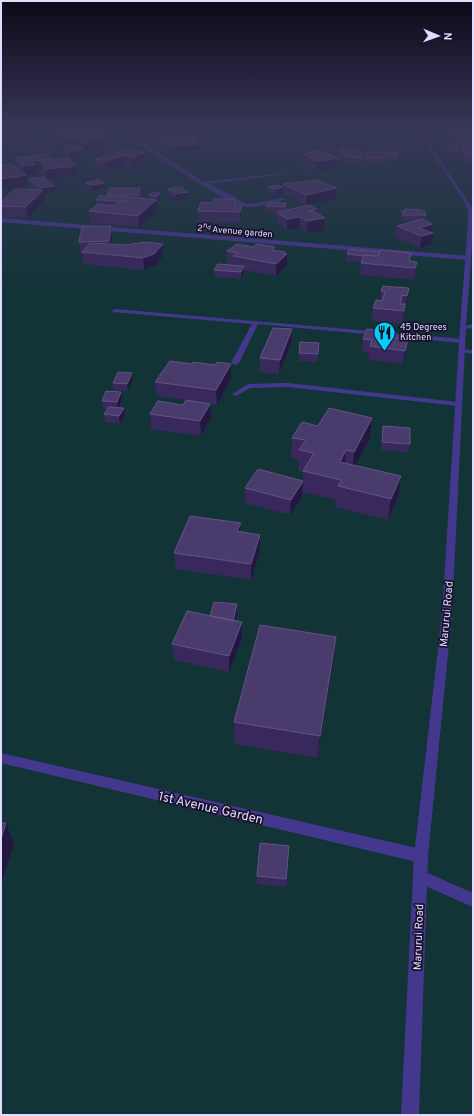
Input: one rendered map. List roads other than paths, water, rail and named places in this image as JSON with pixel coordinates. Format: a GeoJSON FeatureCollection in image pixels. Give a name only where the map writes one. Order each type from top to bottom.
{"type":"FeatureCollection","features":[{"type":"Feature","properties":{"kind":"street"},"geometry":{"type":"LineString","coordinates":[[198,180],[240,204],[248,206],[284,199]]}},
{"type":"Feature","properties":{"kind":"street"},"geometry":{"type":"LineString","coordinates":[[201,182],[214,183],[235,180]]}},
{"type":"Feature","properties":{"kind":"street","name":"Marurui Road"},"geometry":{"type":"LineString","coordinates":[[410,1115],[421,856],[447,614],[458,404],[468,326],[468,258],[472,234],[472,210],[453,180]]}},
{"type":"Feature","properties":{"kind":"street","name":"2ⁿᵈ Avenue garden"},"geometry":{"type":"LineString","coordinates":[[1,220],[468,258]]}},
{"type":"Feature","properties":{"kind":"street"},"geometry":{"type":"LineString","coordinates":[[115,311],[256,322],[465,348]]}},
{"type":"Feature","properties":{"kind":"street"},"geometry":{"type":"LineString","coordinates":[[235,363],[256,322]]}},
{"type":"Feature","properties":{"kind":"street"},"geometry":{"type":"LineString","coordinates":[[236,394],[248,386],[288,385],[458,404]]}},
{"type":"Feature","properties":{"kind":"street","name":"1st Avenue Garden"},"geometry":{"type":"LineString","coordinates":[[1,758],[421,856]]}},
{"type":"Feature","properties":{"kind":"street"},"geometry":{"type":"LineString","coordinates":[[420,877],[473,900]]}},
{"type":"Feature","properties":{"kind":"place","name":"45 Degrees Kitchen"},"geometry":{"type":"Point","coordinates":[384,352]}}]}
